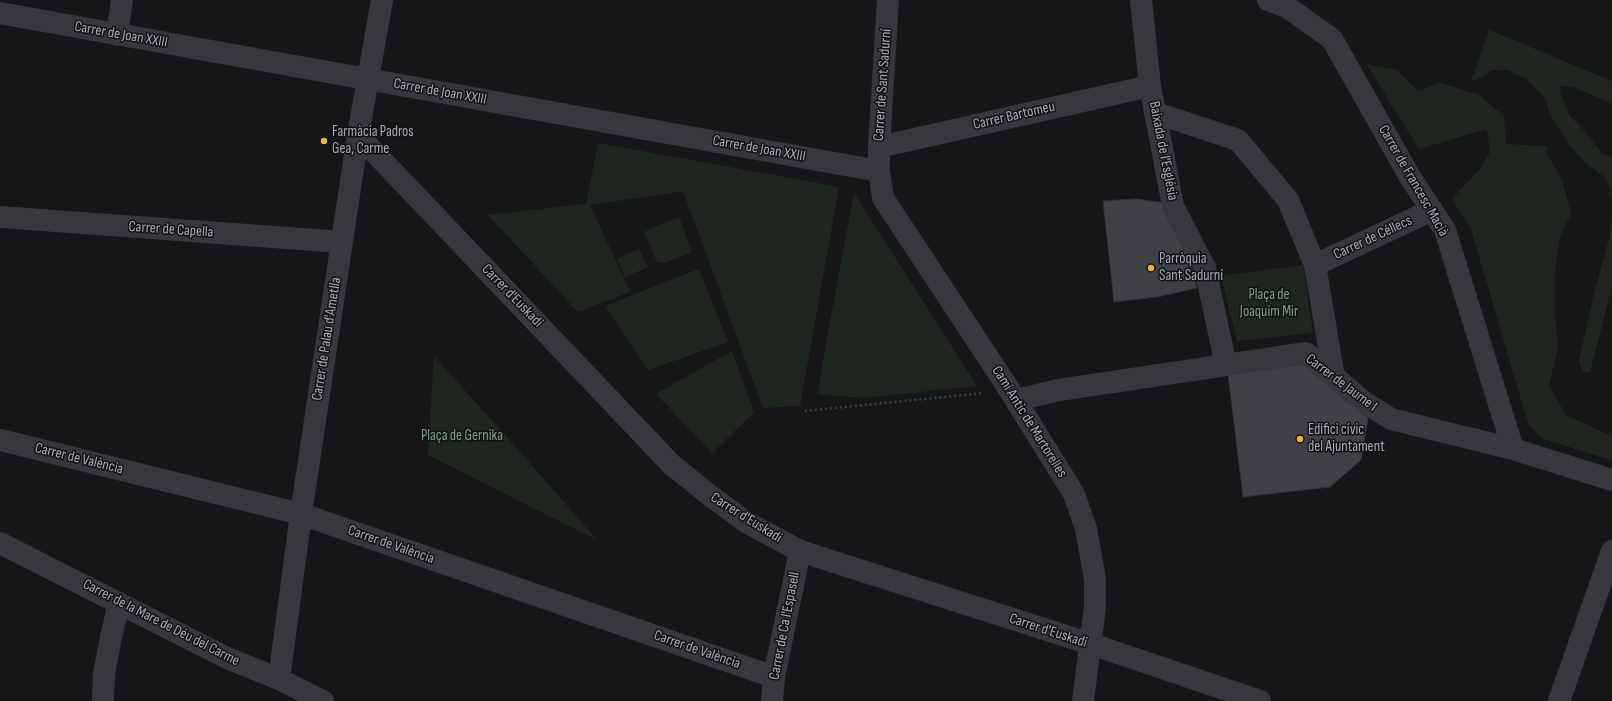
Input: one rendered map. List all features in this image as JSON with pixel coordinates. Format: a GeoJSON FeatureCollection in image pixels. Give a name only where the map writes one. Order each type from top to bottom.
{"type":"FeatureCollection","features":[{"type":"Feature","properties":{"kind":"street"},"geometry":{"type":"LineString","coordinates":[[117,35],[122,0]]}},
{"type":"Feature","properties":{"kind":"street","name":"Carrer de Palau d'Ametlla"},"geometry":{"type":"LineString","coordinates":[[279,679],[301,514],[358,135],[382,0]]}},
{"type":"Feature","properties":{"kind":"street","name":"Carrer de Sant Sadurní"},"geometry":{"type":"LineString","coordinates":[[879,171],[879,147],[888,0]]}},
{"type":"Feature","properties":{"kind":"street","name":"Baixada de l'Església"},"geometry":{"type":"LineString","coordinates":[[1141,0],[1150,86],[1174,206],[1205,268],[1226,365]]}},
{"type":"Feature","properties":{"kind":"street","name":"Carrer de Francesc Macià"},"geometry":{"type":"LineString","coordinates":[[1268,0],[1287,7],[1332,39],[1410,177],[1445,230],[1512,449]]}},
{"type":"Feature","properties":{"kind":"street","name":"Carrer de Joan XXIII"},"geometry":{"type":"LineString","coordinates":[[0,14],[879,171]]}},
{"type":"Feature","properties":{"kind":"street","name":"Carrer Bartomeu"},"geometry":{"type":"LineString","coordinates":[[879,147],[1150,86]]}},
{"type":"Feature","properties":{"kind":"street"},"geometry":{"type":"LineString","coordinates":[[1156,113],[1238,140],[1288,200],[1315,265],[1334,377]]}},
{"type":"Feature","properties":{"kind":"street","name":"Carrer d'Euskadi"},"geometry":{"type":"LineString","coordinates":[[358,135],[672,465],[746,522],[800,551],[1091,644],[1260,701]]}},
{"type":"Feature","properties":{"kind":"street","name":"Camí Antic de Martorelles"},"geometry":{"type":"LineString","coordinates":[[879,171],[883,198],[1013,395],[1074,494],[1086,529],[1095,579],[1095,607],[1083,701]]}},
{"type":"Feature","properties":{"kind":"street","name":"Carrer de Céllecs"},"geometry":{"type":"LineString","coordinates":[[1315,265],[1432,210]]}},
{"type":"Feature","properties":{"kind":"street","name":"Carrer de Capella"},"geometry":{"type":"LineString","coordinates":[[0,217],[342,242]]}},
{"type":"Feature","properties":{"kind":"street","name":"Carrer de Jaume I"},"geometry":{"type":"LineString","coordinates":[[1013,395],[1059,390],[1306,353],[1364,402],[1392,419],[1512,449],[1612,480]]}},
{"type":"Feature","properties":{"kind":"street","name":"Carrer de València"},"geometry":{"type":"LineString","coordinates":[[0,440],[301,514],[774,677]]}},
{"type":"Feature","properties":{"kind":"street","name":"Carrer de la Mare de Déu del Carme"},"geometry":{"type":"LineString","coordinates":[[0,543],[227,658],[279,679],[323,701]]}},
{"type":"Feature","properties":{"kind":"street","name":"Carrer de Ca l'Espasell"},"geometry":{"type":"LineString","coordinates":[[772,701],[774,677],[800,551]]}},
{"type":"Feature","properties":{"kind":"street"},"geometry":{"type":"LineString","coordinates":[[1559,701],[1612,551]]}},
{"type":"Feature","properties":{"kind":"street"},"geometry":{"type":"LineString","coordinates":[[102,701],[104,674],[119,603]]}},
{"type":"Feature","properties":{"kind":"path"},"geometry":{"type":"LineString","coordinates":[[805,411],[1013,395]]}},
{"type":"Feature","properties":{"kind":"green space"},"geometry":{"type":"Polygon","coordinates":[[[1489,30],[1612,81],[1612,104],[1577,88],[1562,86],[1560,92],[1569,115],[1602,153],[1612,158],[1612,198],[1610,187],[1603,176],[1583,161],[1570,145],[1549,113],[1545,98],[1526,79],[1508,70],[1492,70],[1481,78],[1471,81],[1489,30]]]}},
{"type":"Feature","properties":{"kind":"green space"},"geometry":{"type":"Polygon","coordinates":[[[1367,65],[1397,70],[1418,91],[1440,83],[1479,95],[1504,116],[1506,144],[1547,146],[1546,153],[1562,179],[1571,214],[1560,236],[1555,271],[1555,314],[1558,347],[1549,386],[1566,415],[1607,434],[1612,433],[1611,460],[1541,438],[1528,423],[1471,229],[1452,199],[1479,170],[1490,152],[1487,129],[1419,149],[1367,65]]]}},
{"type":"Feature","properties":{"kind":"green space"},"geometry":{"type":"Polygon","coordinates":[[[598,143],[839,187],[800,406],[763,408],[683,191],[590,205],[630,292],[578,312],[488,215],[586,204],[598,143]]]}},
{"type":"Feature","properties":{"kind":"green space"},"geometry":{"type":"Polygon","coordinates":[[[854,193],[977,386],[862,398],[818,394],[854,193]]]}},
{"type":"Feature","properties":{"kind":"green space"},"geometry":{"type":"Polygon","coordinates":[[[1612,216],[1612,287],[1590,372],[1583,373],[1579,361],[1594,294],[1609,239],[1612,216]]]}},
{"type":"Feature","properties":{"kind":"green space"},"geometry":{"type":"Polygon","coordinates":[[[679,217],[692,252],[664,263],[657,262],[644,232],[679,217]]]}},
{"type":"Feature","properties":{"kind":"green space"},"geometry":{"type":"Polygon","coordinates":[[[639,249],[648,267],[625,277],[617,259],[639,249]]]}},
{"type":"Feature","properties":{"kind":"green space","name":"Plaça de Joaquim Mir"},"geometry":{"type":"Polygon","coordinates":[[[1303,265],[1313,333],[1237,341],[1221,276],[1303,265]]]}},
{"type":"Feature","properties":{"kind":"green space"},"geometry":{"type":"Polygon","coordinates":[[[699,269],[728,342],[648,370],[605,306],[699,269]]]}},
{"type":"Feature","properties":{"kind":"green space"},"geometry":{"type":"Polygon","coordinates":[[[732,351],[754,412],[712,453],[656,394],[732,351]]]}},
{"type":"Feature","properties":{"kind":"green space","name":"Plaça de Gernika"},"geometry":{"type":"Polygon","coordinates":[[[434,356],[530,463],[597,540],[428,455],[434,356]]]}},
{"type":"Feature","properties":{"kind":"building","name":"Parròquia Sant Sadurní"},"geometry":{"type":"Polygon","coordinates":[[[1135,199],[1168,203],[1186,248],[1197,288],[1157,297],[1114,302],[1103,201],[1135,199]]]}},
{"type":"Feature","properties":{"kind":"building","name":"Edifici cívic del Ajuntament"},"geometry":{"type":"Polygon","coordinates":[[[1308,363],[1368,418],[1361,460],[1330,487],[1243,497],[1228,374],[1308,363]]]}},
{"type":"Feature","properties":{"kind":"place","name":"Farmàcia Padros Gea, Carme"},"geometry":{"type":"Point","coordinates":[324,141]}},
{"type":"Feature","properties":{"kind":"place","name":"Parròquia Sant Sadurní"},"geometry":{"type":"Point","coordinates":[1151,268]}},
{"type":"Feature","properties":{"kind":"place","name":"Edifici cívic del Ajuntament"},"geometry":{"type":"Point","coordinates":[1300,439]}}]}
